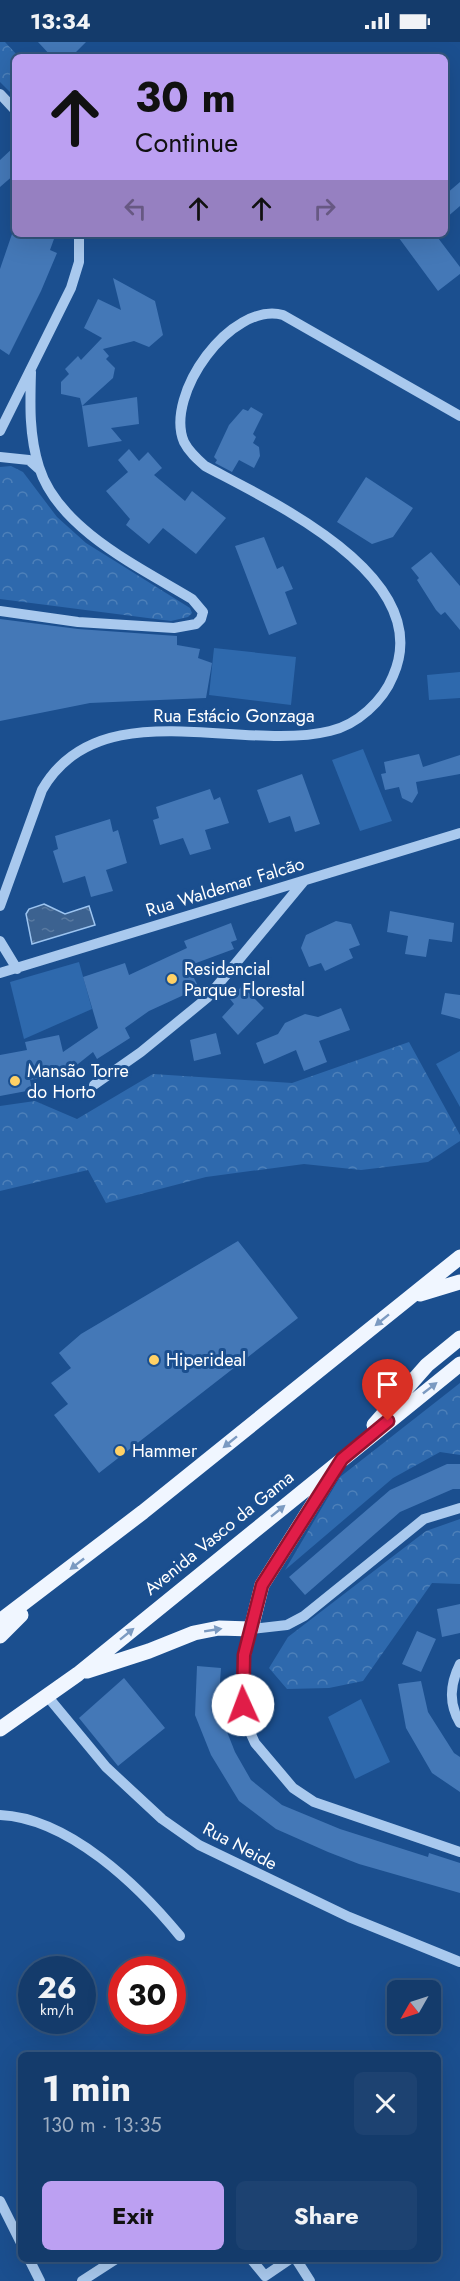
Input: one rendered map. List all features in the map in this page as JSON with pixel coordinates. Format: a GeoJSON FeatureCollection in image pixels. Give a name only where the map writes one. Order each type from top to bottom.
{"type":"FeatureCollection","features":[{"type":"Feature","properties":{"kind":"main road"},"geometry":{"type":"LineString","coordinates":[[0,1621],[43,1591],[460,1257]]}},
{"type":"Feature","properties":{"kind":"main road"},"geometry":{"type":"LineString","coordinates":[[411,1297],[460,1282]]}},
{"type":"Feature","properties":{"kind":"main road"},"geometry":{"type":"LineString","coordinates":[[78,1674],[149,1651],[194,1633],[219,1628],[251,1629],[262,1585],[347,1454],[410,1383],[460,1338]]}},
{"type":"Feature","properties":{"kind":"main road","name":"Avenida Vasco da Gama"},"geometry":{"type":"LineString","coordinates":[[0,1729],[78,1674],[460,1364]]}},
{"type":"Feature","properties":{"kind":"main road"},"geometry":{"type":"LineString","coordinates":[[0,1636],[43,1591]]}},
{"type":"Feature","properties":{"kind":"main road"},"geometry":{"type":"LineString","coordinates":[[0,1715],[48,1697]]}},
{"type":"Feature","properties":{"kind":"street"},"geometry":{"type":"LineString","coordinates":[[0,94],[12,107]]}},
{"type":"Feature","properties":{"kind":"street"},"geometry":{"type":"LineString","coordinates":[[0,431],[71,288],[80,262],[79,237]]}},
{"type":"Feature","properties":{"kind":"street","name":"Rua Estácio Gonzaga"},"geometry":{"type":"LineString","coordinates":[[0,906],[42,790],[51,773],[70,756],[118,736],[153,731],[291,736],[331,731],[358,718],[376,702],[391,681],[399,664],[402,645],[398,626],[389,603],[375,581],[347,552],[320,532],[205,466],[196,459],[184,441],[182,407],[192,380],[221,339],[233,328],[257,316],[275,313],[283,315],[460,416]]}},
{"type":"Feature","properties":{"kind":"street"},"geometry":{"type":"LineString","coordinates":[[0,612],[78,622],[174,628],[186,627],[201,619],[203,612],[192,599],[119,554],[76,522],[48,486],[40,469],[32,437],[31,372]]}},
{"type":"Feature","properties":{"kind":"street"},"geometry":{"type":"LineString","coordinates":[[0,456],[29,460],[40,469]]}},
{"type":"Feature","properties":{"kind":"street","name":"Rua Waldemar Falcão"},"geometry":{"type":"LineString","coordinates":[[0,974],[460,833]]}},
{"type":"Feature","properties":{"kind":"street"},"geometry":{"type":"LineString","coordinates":[[94,1086],[141,1052],[207,998],[304,880]]}},
{"type":"Feature","properties":{"kind":"street"},"geometry":{"type":"LineString","coordinates":[[0,940],[17,969]]}},
{"type":"Feature","properties":{"kind":"street"},"geometry":{"type":"LineString","coordinates":[[460,1508],[424,1519],[304,1616],[287,1625],[251,1629],[242,1676],[244,1719],[255,1743],[293,1788],[314,1802],[460,1851]]}},
{"type":"Feature","properties":{"kind":"street"},"geometry":{"type":"LineString","coordinates":[[460,1664],[453,1678],[451,1694],[455,1714],[460,1723]]}},
{"type":"Feature","properties":{"kind":"street","name":"Rua Neide"},"geometry":{"type":"LineString","coordinates":[[48,1697],[106,1767],[162,1819],[199,1845],[349,1917],[460,1962]]}},
{"type":"Feature","properties":{"kind":"street"},"geometry":{"type":"LineString","coordinates":[[0,1815],[33,1821],[79,1844],[145,1896],[180,1936]]}},
{"type":"Feature","properties":{"kind":"street"},"geometry":{"type":"LineString","coordinates":[[0,2200],[18,2237]]}},
{"type":"Feature","properties":{"kind":"street"},"geometry":{"type":"LineString","coordinates":[[30,2262],[40,2281]]}},
{"type":"Feature","properties":{"kind":"street"},"geometry":{"type":"LineString","coordinates":[[82,2281],[111,2262]]}},
{"type":"Feature","properties":{"kind":"street"},"geometry":{"type":"LineString","coordinates":[[253,2262],[265,2276],[286,2262]]}},
{"type":"Feature","properties":{"kind":"street"},"geometry":{"type":"LineString","coordinates":[[299,2262],[310,2281]]}},
{"type":"Feature","properties":{"kind":"green space"},"geometry":{"type":"Polygon","coordinates":[[[0,42],[5,42],[16,54],[12,54],[12,94],[0,82],[0,42]]]}},
{"type":"Feature","properties":{"kind":"green space"},"geometry":{"type":"Polygon","coordinates":[[[11,466],[23,472],[57,517],[86,543],[190,608],[192,613],[188,617],[171,621],[0,599],[0,467],[11,466]]]}},
{"type":"Feature","properties":{"kind":"green space"},"geometry":{"type":"Polygon","coordinates":[[[214,648],[296,657],[291,705],[209,695],[214,648]]]}},
{"type":"Feature","properties":{"kind":"green space"},"geometry":{"type":"Polygon","coordinates":[[[460,672],[460,698],[429,700],[427,675],[460,672]]]}},
{"type":"Feature","properties":{"kind":"green space"},"geometry":{"type":"Polygon","coordinates":[[[363,749],[392,821],[360,831],[332,760],[363,749]]]}},
{"type":"Feature","properties":{"kind":"green space"},"geometry":{"type":"Polygon","coordinates":[[[79,962],[92,1009],[24,1039],[10,982],[79,962]]]}},
{"type":"Feature","properties":{"kind":"green space"},"geometry":{"type":"Polygon","coordinates":[[[409,1042],[460,1135],[460,1141],[428,1162],[361,1170],[304,1164],[206,1177],[106,1203],[88,1170],[0,1191],[0,1106],[35,1101],[77,1119],[153,1074],[292,1083],[409,1042]]]}},
{"type":"Feature","properties":{"kind":"green space"},"geometry":{"type":"Polygon","coordinates":[[[460,1051],[460,1107],[436,1064],[460,1051]]]}},
{"type":"Feature","properties":{"kind":"green space"},"geometry":{"type":"Polygon","coordinates":[[[460,1383],[460,1455],[440,1452],[393,1478],[285,1570],[340,1477],[460,1383]]]}},
{"type":"Feature","properties":{"kind":"green space"},"geometry":{"type":"Polygon","coordinates":[[[460,1519],[460,1584],[432,1583],[363,1681],[329,1688],[287,1689],[269,1668],[288,1637],[426,1531],[460,1519]]]}},
{"type":"Feature","properties":{"kind":"green space"},"geometry":{"type":"Polygon","coordinates":[[[361,1699],[390,1762],[355,1779],[328,1717],[361,1699]]]}},
{"type":"Feature","properties":{"kind":"water"},"geometry":{"type":"Polygon","coordinates":[[[44,904],[65,914],[89,906],[95,925],[32,944],[26,914],[29,909],[44,904]]]}},
{"type":"Feature","properties":{"kind":"building"},"geometry":{"type":"Polygon","coordinates":[[[38,42],[86,42],[74,54],[49,54],[38,42]]]}},
{"type":"Feature","properties":{"kind":"building"},"geometry":{"type":"Polygon","coordinates":[[[12,149],[12,177],[0,187],[0,160],[12,149]]]}},
{"type":"Feature","properties":{"kind":"building"},"geometry":{"type":"Polygon","coordinates":[[[460,182],[460,206],[448,216],[448,192],[460,182]]]}},
{"type":"Feature","properties":{"kind":"building"},"geometry":{"type":"Polygon","coordinates":[[[12,234],[12,237],[54,239],[50,250],[57,253],[9,355],[0,349],[0,269],[12,234]]]}},
{"type":"Feature","properties":{"kind":"building"},"geometry":{"type":"Polygon","coordinates":[[[398,237],[437,237],[460,267],[460,274],[438,291],[398,237]]]}},
{"type":"Feature","properties":{"kind":"building"},"geometry":{"type":"Polygon","coordinates":[[[113,278],[155,301],[163,335],[149,347],[134,341],[103,349],[109,356],[106,359],[115,368],[113,378],[82,406],[80,398],[61,394],[61,382],[69,374],[65,369],[78,356],[81,360],[102,338],[84,328],[98,299],[121,310],[113,278]]]}},
{"type":"Feature","properties":{"kind":"building"},"geometry":{"type":"Polygon","coordinates":[[[137,397],[139,424],[111,428],[122,441],[88,447],[82,406],[137,397]]]}},
{"type":"Feature","properties":{"kind":"building"},"geometry":{"type":"Polygon","coordinates":[[[251,407],[263,414],[253,434],[256,437],[253,443],[259,447],[260,456],[254,468],[239,460],[232,472],[215,463],[217,460],[214,457],[229,425],[243,409],[248,411],[251,407]]]}},
{"type":"Feature","properties":{"kind":"building"},"geometry":{"type":"Polygon","coordinates":[[[129,449],[139,461],[148,452],[162,468],[154,475],[185,501],[192,491],[226,518],[196,554],[163,528],[149,544],[126,525],[130,519],[106,491],[128,472],[118,460],[129,449]]]}},
{"type":"Feature","properties":{"kind":"building"},"geometry":{"type":"Polygon","coordinates":[[[366,477],[413,508],[393,537],[372,544],[337,522],[366,477]]]}},
{"type":"Feature","properties":{"kind":"building"},"geometry":{"type":"Polygon","coordinates":[[[264,537],[277,569],[283,566],[293,589],[285,592],[297,624],[269,635],[235,546],[264,537]]]}},
{"type":"Feature","properties":{"kind":"building"},"geometry":{"type":"Polygon","coordinates":[[[431,552],[460,586],[460,630],[445,612],[441,615],[436,610],[411,568],[431,552]]]}},
{"type":"Feature","properties":{"kind":"building"},"geometry":{"type":"Polygon","coordinates":[[[0,619],[78,629],[177,636],[177,645],[200,649],[198,658],[212,663],[206,698],[90,703],[0,721],[0,619]]]}},
{"type":"Feature","properties":{"kind":"building"},"geometry":{"type":"Polygon","coordinates":[[[419,754],[423,767],[460,755],[460,774],[416,782],[418,793],[412,803],[402,798],[399,787],[385,790],[381,774],[386,773],[384,762],[419,754]]]}},
{"type":"Feature","properties":{"kind":"building"},"geometry":{"type":"Polygon","coordinates":[[[302,774],[320,824],[295,832],[290,816],[269,823],[257,790],[302,774]]]}},
{"type":"Feature","properties":{"kind":"building"},"geometry":{"type":"Polygon","coordinates":[[[210,789],[214,800],[220,797],[229,823],[205,830],[211,849],[190,855],[183,838],[160,845],[153,820],[159,818],[156,807],[210,789]]]}},
{"type":"Feature","properties":{"kind":"building"},"geometry":{"type":"Polygon","coordinates":[[[110,819],[113,832],[118,830],[127,863],[106,870],[113,891],[91,897],[85,876],[63,883],[53,851],[58,849],[55,836],[110,819]]]}},
{"type":"Feature","properties":{"kind":"building"},"geometry":{"type":"Polygon","coordinates":[[[390,911],[454,923],[452,942],[429,939],[426,957],[405,954],[408,936],[387,932],[390,911]]]}},
{"type":"Feature","properties":{"kind":"building"},"geometry":{"type":"Polygon","coordinates":[[[336,921],[351,924],[360,945],[349,949],[353,958],[325,971],[321,963],[309,967],[301,948],[306,935],[336,921]]]}},
{"type":"Feature","properties":{"kind":"building"},"geometry":{"type":"Polygon","coordinates":[[[231,923],[237,940],[231,942],[234,949],[188,966],[199,988],[149,1011],[125,1028],[130,1038],[97,1059],[93,1052],[68,1072],[30,1080],[32,1090],[0,1096],[0,1055],[27,1050],[25,1042],[59,1035],[63,1052],[98,1028],[83,977],[125,963],[129,975],[187,948],[184,941],[231,923]]]}},
{"type":"Feature","properties":{"kind":"building"},"geometry":{"type":"Polygon","coordinates":[[[242,986],[264,1008],[238,1035],[222,1017],[234,1004],[230,999],[242,986]]]}},
{"type":"Feature","properties":{"kind":"building"},"geometry":{"type":"Polygon","coordinates":[[[445,993],[460,995],[460,1019],[441,1014],[445,993]]]}},
{"type":"Feature","properties":{"kind":"building"},"geometry":{"type":"Polygon","coordinates":[[[341,1008],[350,1030],[319,1041],[327,1062],[304,1071],[296,1050],[264,1064],[256,1043],[278,1034],[285,1023],[305,1014],[318,1017],[341,1008]]]}},
{"type":"Feature","properties":{"kind":"building"},"geometry":{"type":"Polygon","coordinates":[[[216,1033],[221,1054],[194,1061],[190,1040],[216,1033]]]}},
{"type":"Feature","properties":{"kind":"building","name":"Hiperideal"},"geometry":{"type":"Polygon","coordinates":[[[238,1241],[298,1318],[99,1473],[54,1415],[68,1404],[51,1383],[71,1368],[59,1353],[81,1334],[238,1241]]]}},
{"type":"Feature","properties":{"kind":"building"},"geometry":{"type":"Polygon","coordinates":[[[447,1464],[460,1464],[460,1489],[453,1489],[400,1512],[305,1595],[289,1577],[390,1490],[447,1464]]]}},
{"type":"Feature","properties":{"kind":"building"},"geometry":{"type":"Polygon","coordinates":[[[460,1604],[460,1633],[442,1637],[437,1609],[460,1604]]]}},
{"type":"Feature","properties":{"kind":"building"},"geometry":{"type":"Polygon","coordinates":[[[417,1631],[436,1639],[421,1672],[402,1664],[417,1631]]]}},
{"type":"Feature","properties":{"kind":"building"},"geometry":{"type":"Polygon","coordinates":[[[197,1666],[221,1668],[218,1709],[235,1752],[251,1780],[282,1805],[340,1829],[428,1857],[429,1853],[460,1863],[460,1893],[359,1864],[328,1852],[276,1829],[239,1801],[211,1755],[195,1715],[197,1666]]]}},
{"type":"Feature","properties":{"kind":"building"},"geometry":{"type":"Polygon","coordinates":[[[124,1678],[165,1728],[118,1766],[79,1718],[124,1678]]]}},
{"type":"Feature","properties":{"kind":"building"},"geometry":{"type":"Polygon","coordinates":[[[421,1681],[428,1712],[454,1753],[460,1757],[460,1792],[432,1773],[406,1728],[398,1684],[421,1681]]]}},
{"type":"Feature","properties":{"kind":"place","name":"Residencial Parque Florestal"},"geometry":{"type":"Point","coordinates":[172,979]}},
{"type":"Feature","properties":{"kind":"place","name":"Mansão Torre do Horto"},"geometry":{"type":"Point","coordinates":[15,1081]}},
{"type":"Feature","properties":{"kind":"place","name":"Hiperideal"},"geometry":{"type":"Point","coordinates":[154,1360]}},
{"type":"Feature","properties":{"kind":"place","name":"Hammer"},"geometry":{"type":"Point","coordinates":[120,1451]}},
{"type":"Feature","properties":{"kind":"route"},"geometry":{"type":"LineString","coordinates":[[243,1705],[241,1692],[244,1655],[262,1585],[310,1506],[342,1459],[388,1421]]}}]}
